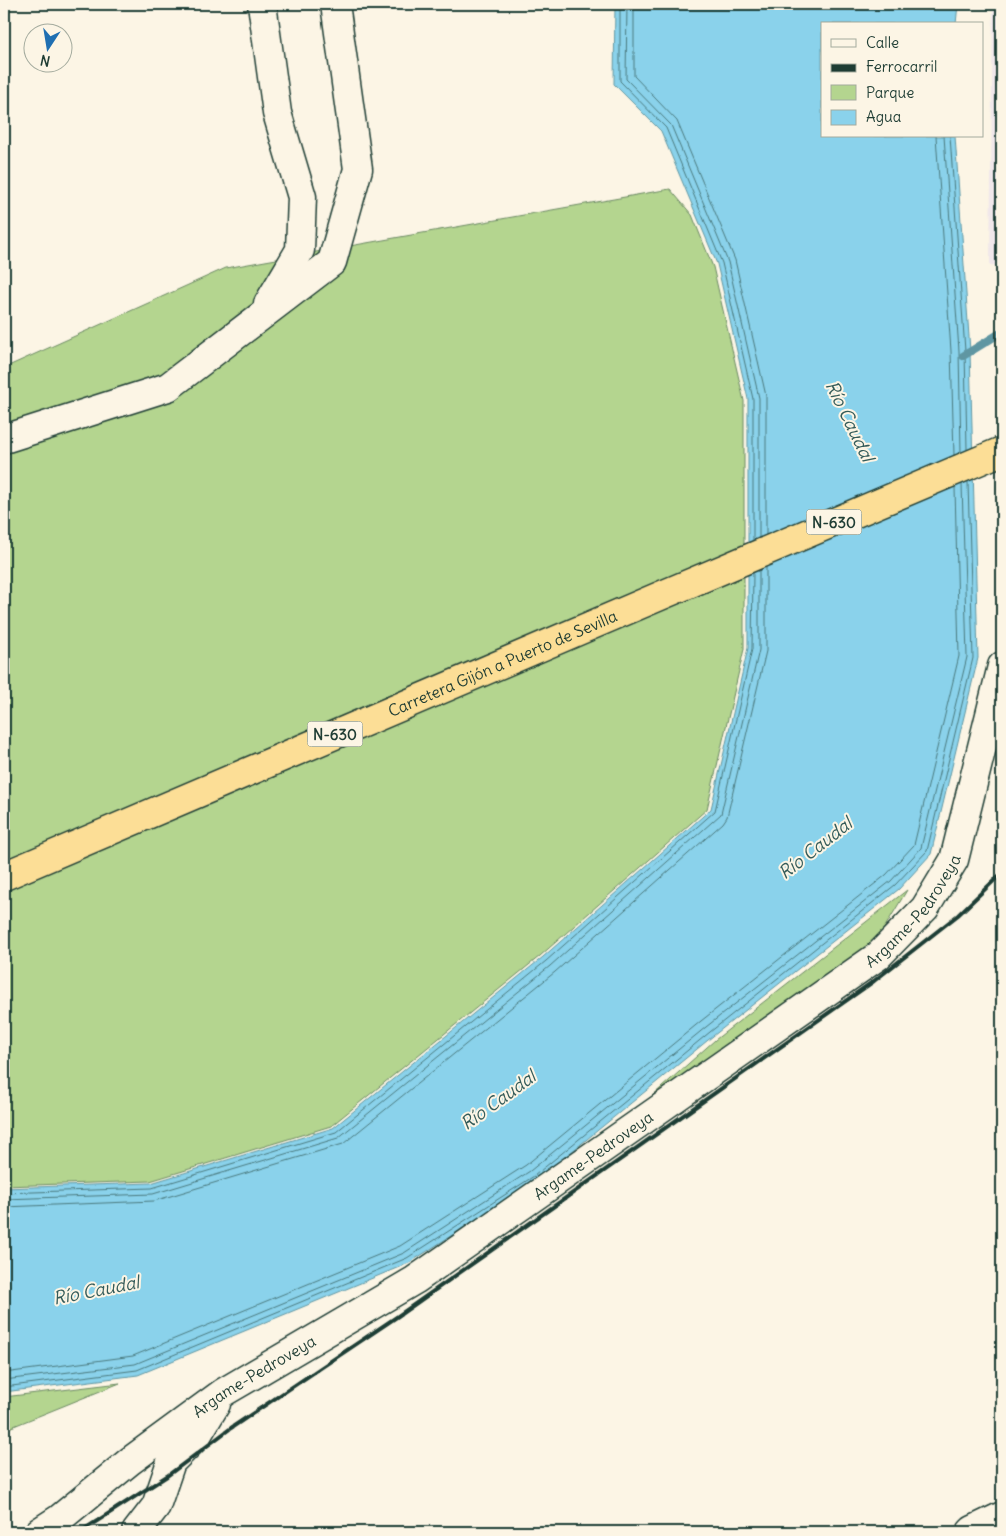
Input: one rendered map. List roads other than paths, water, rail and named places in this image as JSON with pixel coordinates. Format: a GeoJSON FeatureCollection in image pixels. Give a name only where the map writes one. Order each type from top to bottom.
{"type":"FeatureCollection","features":[{"type":"Feature","properties":{"kind":"highway","name":"Carretera Gijón a Puerto de Sevilla"},"geometry":{"type":"LineString","coordinates":[[4,876],[667,592],[1002,451]]}},
{"type":"Feature","properties":{"kind":"street"},"geometry":{"type":"LineString","coordinates":[[260,316],[300,250],[302,198],[277,113],[262,4]]}},
{"type":"Feature","properties":{"kind":"street"},"geometry":{"type":"LineString","coordinates":[[4,439],[168,387],[332,262],[358,169],[335,4]]}},
{"type":"Feature","properties":{"kind":"street","name":"Argame-Pedroveya"},"geometry":{"type":"LineString","coordinates":[[39,1532],[59,1519],[130,1461],[224,1392],[415,1280],[878,956],[926,908],[954,860],[1002,666]]}},
{"type":"Feature","properties":{"kind":"street"},"geometry":{"type":"LineString","coordinates":[[136,1532],[156,1506],[171,1462],[196,1437],[224,1392]]}},
{"type":"Feature","properties":{"kind":"street"},"geometry":{"type":"LineString","coordinates":[[970,1532],[1002,1516]]}},
{"type":"Feature","properties":{"kind":"water","name":"Río Caudal"},"geometry":{"type":"Polygon","coordinates":[[[615,4],[958,4],[956,22],[821,22],[821,138],[955,138],[970,351],[978,658],[931,854],[899,889],[713,1036],[537,1180],[409,1263],[138,1375],[4,1392],[4,1188],[151,1183],[333,1128],[543,957],[711,809],[748,648],[748,399],[717,264],[661,131],[614,84],[615,4]]]}},
{"type":"Feature","properties":{"kind":"waterway"},"geometry":{"type":"LineString","coordinates":[[963,356],[1002,332]]}},
{"type":"Feature","properties":{"kind":"railway"},"geometry":{"type":"LineString","coordinates":[[80,1532],[167,1476],[231,1428],[398,1316],[874,981],[958,915],[1002,873]]}}]}
